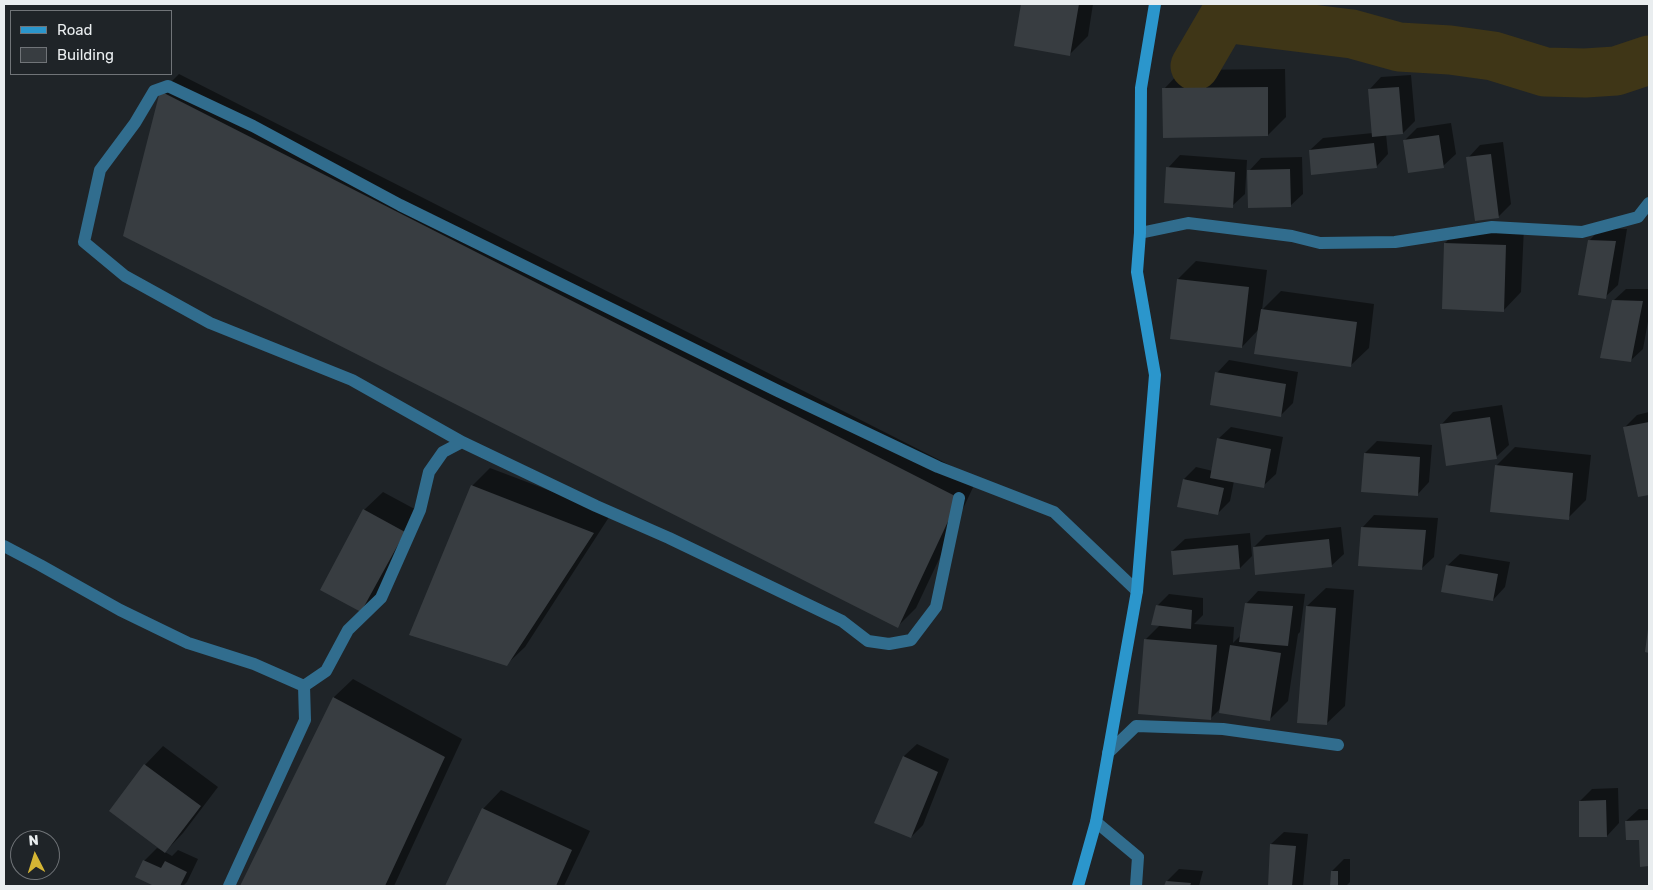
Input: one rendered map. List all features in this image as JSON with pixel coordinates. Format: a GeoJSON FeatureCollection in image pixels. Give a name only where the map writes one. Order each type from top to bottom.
{"type":"FeatureCollection","features":[{"type":"Feature","properties":{"kind":"main road"},"geometry":{"type":"LineString","coordinates":[[1078,886],[1096,822],[1137,591],[1155,375],[1137,272],[1140,233],[1141,88],[1155,4]]}},
{"type":"Feature","properties":{"kind":"street"},"geometry":{"type":"LineString","coordinates":[[959,498],[936,607],[911,640],[889,644],[868,641],[842,622],[669,538],[596,506],[462,442],[352,380],[210,323],[125,276],[84,242],[100,170],[136,123],[154,91],[168,86],[253,126],[400,204],[778,391],[938,467],[1054,512],[1137,591]]}},
{"type":"Feature","properties":{"kind":"street"},"geometry":{"type":"LineString","coordinates":[[1140,233],[1188,223],[1292,236],[1320,243],[1395,242],[1492,227],[1582,232],[1638,217],[1649,203]]}},
{"type":"Feature","properties":{"kind":"street"},"geometry":{"type":"LineString","coordinates":[[304,686],[326,671],[348,630],[381,598],[420,510],[429,472],[443,452],[462,442]]}},
{"type":"Feature","properties":{"kind":"street"},"geometry":{"type":"LineString","coordinates":[[4,546],[120,610],[188,643],[254,664],[304,686]]}},
{"type":"Feature","properties":{"kind":"street"},"geometry":{"type":"LineString","coordinates":[[229,886],[305,720],[304,686]]}},
{"type":"Feature","properties":{"kind":"street"},"geometry":{"type":"LineString","coordinates":[[1108,753],[1136,726],[1222,729],[1338,745]]}},
{"type":"Feature","properties":{"kind":"street"},"geometry":{"type":"LineString","coordinates":[[1096,822],[1138,857],[1136,886]]}},
{"type":"Feature","properties":{"kind":"building"},"geometry":{"type":"Polygon","coordinates":[[[1021,4],[1079,4],[1070,56],[1014,46],[1021,4]]]}},
{"type":"Feature","properties":{"kind":"building"},"geometry":{"type":"Polygon","coordinates":[[[1268,87],[1268,136],[1163,138],[1162,88],[1268,87]]]}},
{"type":"Feature","properties":{"kind":"building"},"geometry":{"type":"Polygon","coordinates":[[[1399,87],[1403,134],[1372,137],[1368,89],[1399,87]]]}},
{"type":"Feature","properties":{"kind":"building"},"geometry":{"type":"Polygon","coordinates":[[[160,91],[959,498],[898,628],[123,236],[160,91]]]}},
{"type":"Feature","properties":{"kind":"building"},"geometry":{"type":"Polygon","coordinates":[[[1439,135],[1444,168],[1408,173],[1403,140],[1439,135]]]}},
{"type":"Feature","properties":{"kind":"building"},"geometry":{"type":"Polygon","coordinates":[[[1374,143],[1377,168],[1311,175],[1309,150],[1374,143]]]}},
{"type":"Feature","properties":{"kind":"building"},"geometry":{"type":"Polygon","coordinates":[[[1491,154],[1499,218],[1475,221],[1466,157],[1491,154]]]}},
{"type":"Feature","properties":{"kind":"building"},"geometry":{"type":"Polygon","coordinates":[[[1166,167],[1235,172],[1233,208],[1164,203],[1166,167]]]}},
{"type":"Feature","properties":{"kind":"building"},"geometry":{"type":"Polygon","coordinates":[[[1290,169],[1291,207],[1248,208],[1247,170],[1290,169]]]}},
{"type":"Feature","properties":{"kind":"building"},"geometry":{"type":"Polygon","coordinates":[[[1588,240],[1616,241],[1606,299],[1578,295],[1588,240]]]}},
{"type":"Feature","properties":{"kind":"building"},"geometry":{"type":"Polygon","coordinates":[[[1444,243],[1506,245],[1504,312],[1442,309],[1444,243]]]}},
{"type":"Feature","properties":{"kind":"building"},"geometry":{"type":"Polygon","coordinates":[[[1177,279],[1249,287],[1242,348],[1170,339],[1177,279]]]}},
{"type":"Feature","properties":{"kind":"building"},"geometry":{"type":"Polygon","coordinates":[[[1612,300],[1643,301],[1631,362],[1600,358],[1612,300]]]}},
{"type":"Feature","properties":{"kind":"building"},"geometry":{"type":"Polygon","coordinates":[[[1261,309],[1357,322],[1351,367],[1254,354],[1261,309]]]}},
{"type":"Feature","properties":{"kind":"building"},"geometry":{"type":"Polygon","coordinates":[[[1215,372],[1286,384],[1281,417],[1210,405],[1215,372]]]}},
{"type":"Feature","properties":{"kind":"building"},"geometry":{"type":"Polygon","coordinates":[[[1490,417],[1497,459],[1446,466],[1440,424],[1490,417]]]}},
{"type":"Feature","properties":{"kind":"building"},"geometry":{"type":"Polygon","coordinates":[[[1649,422],[1649,495],[1638,497],[1623,427],[1649,422]]]}},
{"type":"Feature","properties":{"kind":"building"},"geometry":{"type":"Polygon","coordinates":[[[1217,438],[1271,449],[1264,488],[1210,478],[1217,438]]]}},
{"type":"Feature","properties":{"kind":"building"},"geometry":{"type":"Polygon","coordinates":[[[1364,453],[1420,457],[1418,496],[1361,492],[1364,453]]]}},
{"type":"Feature","properties":{"kind":"building"},"geometry":{"type":"Polygon","coordinates":[[[1495,465],[1573,473],[1569,520],[1490,512],[1495,465]]]}},
{"type":"Feature","properties":{"kind":"building"},"geometry":{"type":"Polygon","coordinates":[[[1183,479],[1224,488],[1218,515],[1177,507],[1183,479]]]}},
{"type":"Feature","properties":{"kind":"building"},"geometry":{"type":"Polygon","coordinates":[[[471,485],[594,533],[507,666],[409,635],[471,485]]]}},
{"type":"Feature","properties":{"kind":"building"},"geometry":{"type":"Polygon","coordinates":[[[363,509],[405,532],[361,612],[320,590],[363,509]]]}},
{"type":"Feature","properties":{"kind":"building"},"geometry":{"type":"Polygon","coordinates":[[[1361,527],[1426,530],[1422,570],[1358,566],[1361,527]]]}},
{"type":"Feature","properties":{"kind":"building"},"geometry":{"type":"Polygon","coordinates":[[[1329,539],[1332,567],[1255,575],[1253,547],[1329,539]]]}},
{"type":"Feature","properties":{"kind":"building"},"geometry":{"type":"Polygon","coordinates":[[[1238,545],[1240,569],[1173,575],[1171,551],[1238,545]]]}},
{"type":"Feature","properties":{"kind":"building"},"geometry":{"type":"Polygon","coordinates":[[[1446,565],[1498,574],[1493,601],[1441,592],[1446,565]]]}},
{"type":"Feature","properties":{"kind":"building"},"geometry":{"type":"Polygon","coordinates":[[[1245,603],[1293,606],[1288,646],[1239,642],[1245,603]]]}},
{"type":"Feature","properties":{"kind":"building"},"geometry":{"type":"Polygon","coordinates":[[[1156,605],[1192,610],[1191,629],[1151,625],[1156,605]]]}},
{"type":"Feature","properties":{"kind":"building"},"geometry":{"type":"Polygon","coordinates":[[[1306,606],[1336,608],[1327,725],[1297,723],[1306,606]]]}},
{"type":"Feature","properties":{"kind":"building"},"geometry":{"type":"Polygon","coordinates":[[[1649,629],[1649,653],[1645,652],[1649,629]]]}},
{"type":"Feature","properties":{"kind":"building"},"geometry":{"type":"Polygon","coordinates":[[[1144,639],[1217,645],[1211,720],[1138,714],[1144,639]]]}},
{"type":"Feature","properties":{"kind":"building"},"geometry":{"type":"Polygon","coordinates":[[[1230,645],[1281,653],[1270,721],[1219,713],[1230,645]]]}},
{"type":"Feature","properties":{"kind":"building"},"geometry":{"type":"Polygon","coordinates":[[[333,697],[445,757],[385,886],[240,886],[333,697]]]}},
{"type":"Feature","properties":{"kind":"building"},"geometry":{"type":"Polygon","coordinates":[[[903,756],[938,772],[911,838],[874,823],[903,756]]]}},
{"type":"Feature","properties":{"kind":"building"},"geometry":{"type":"Polygon","coordinates":[[[144,764],[201,806],[165,853],[109,811],[144,764]]]}},
{"type":"Feature","properties":{"kind":"building"},"geometry":{"type":"Polygon","coordinates":[[[1606,800],[1607,837],[1579,837],[1579,801],[1606,800]]]}},
{"type":"Feature","properties":{"kind":"building"},"geometry":{"type":"Polygon","coordinates":[[[482,808],[572,850],[556,886],[445,886],[482,808]]]}},
{"type":"Feature","properties":{"kind":"building"},"geometry":{"type":"Polygon","coordinates":[[[1649,820],[1649,866],[1640,867],[1639,840],[1626,840],[1625,821],[1649,820]]]}},
{"type":"Feature","properties":{"kind":"building"},"geometry":{"type":"Polygon","coordinates":[[[1270,844],[1296,846],[1292,886],[1268,886],[1270,844]]]}},
{"type":"Feature","properties":{"kind":"building"},"geometry":{"type":"Polygon","coordinates":[[[143,860],[161,868],[165,861],[187,872],[180,886],[154,886],[135,877],[143,860]]]}},
{"type":"Feature","properties":{"kind":"building"},"geometry":{"type":"Polygon","coordinates":[[[1331,871],[1338,871],[1338,886],[1330,886],[1331,871]]]}},
{"type":"Feature","properties":{"kind":"building"},"geometry":{"type":"Polygon","coordinates":[[[1166,881],[1191,883],[1190,886],[1164,886],[1166,881]]]}},
{"type":"Feature","properties":{"kind":"waterway"},"geometry":{"type":"LineString","coordinates":[[1195,66],[1223,18],[1352,34],[1399,47],[1450,50],[1493,56],[1545,72],[1585,73],[1616,71],[1649,60]]}}]}
